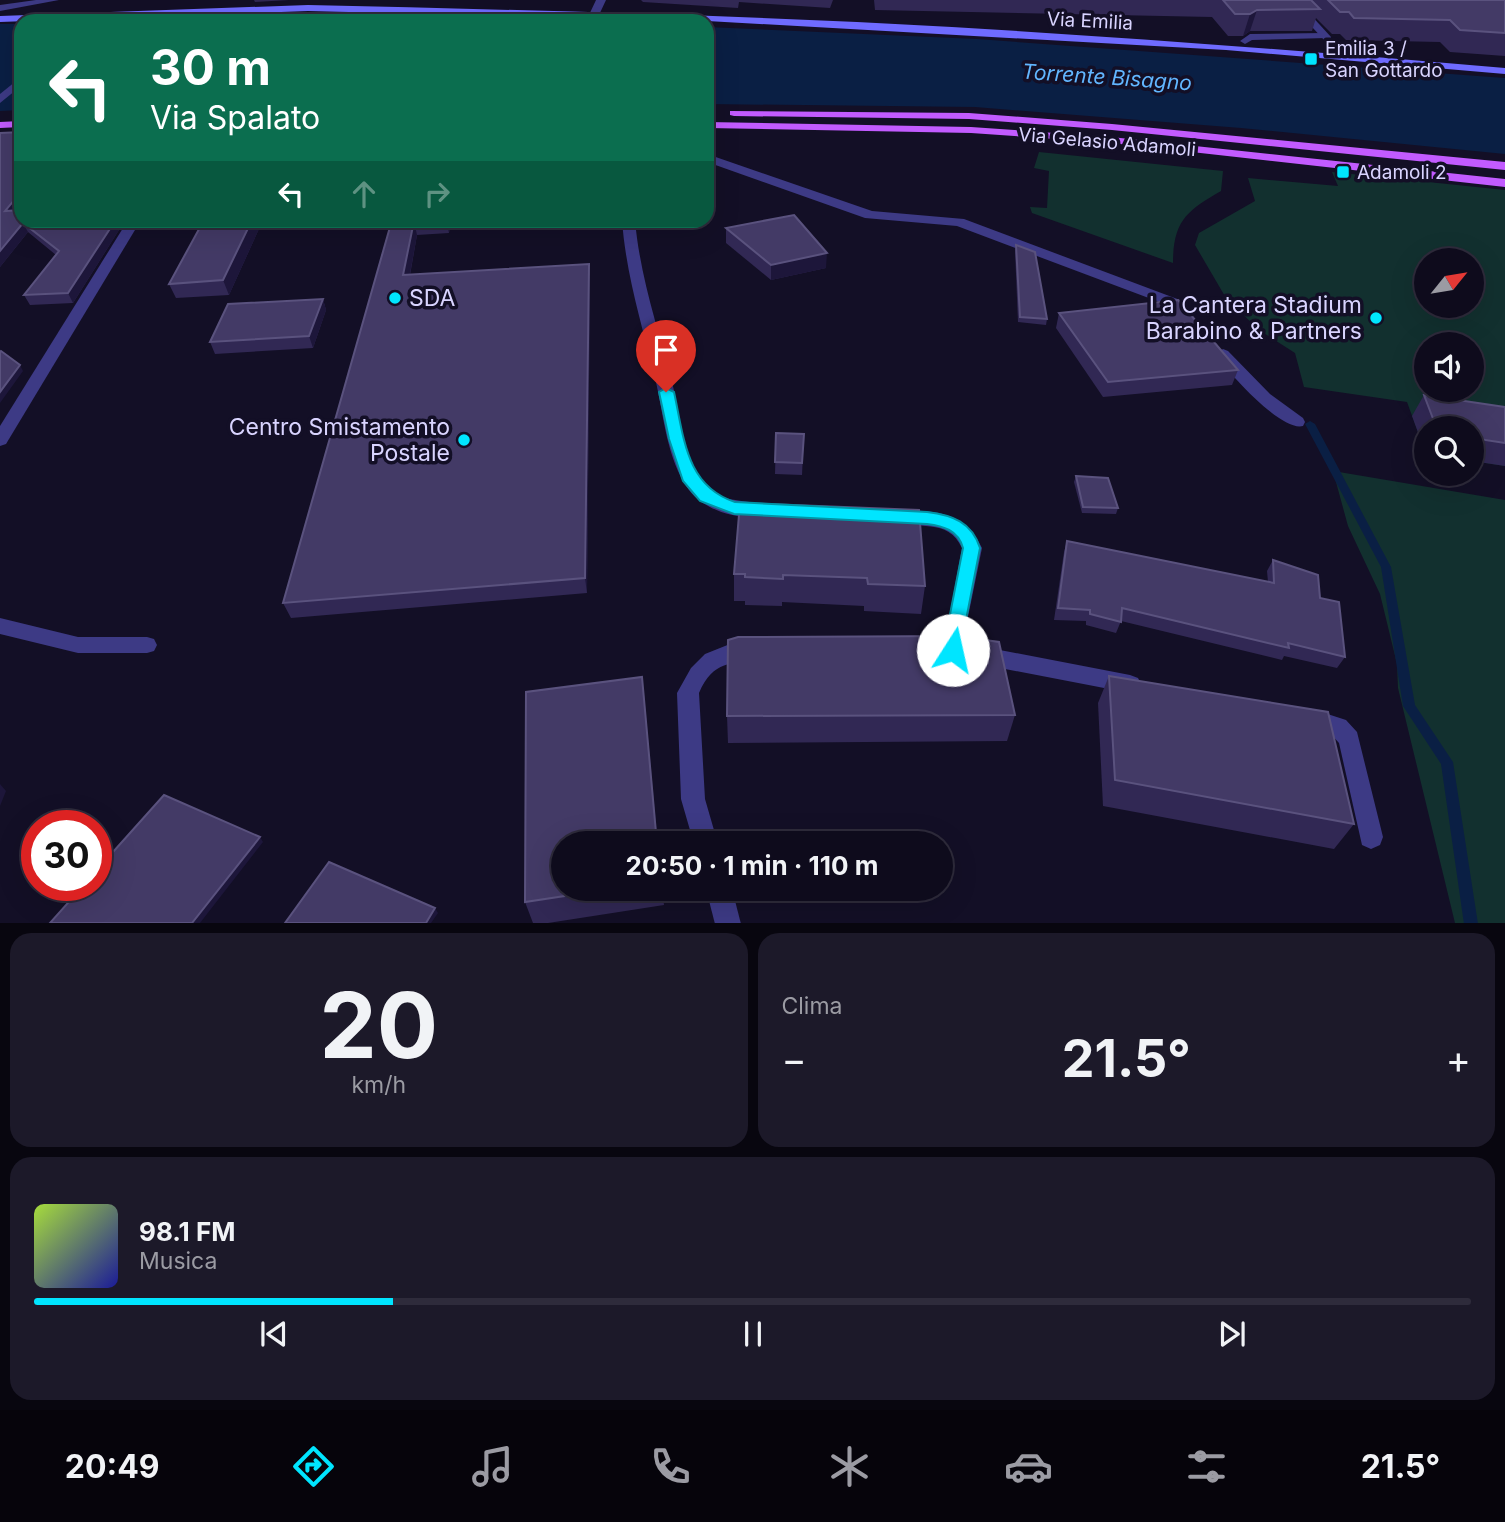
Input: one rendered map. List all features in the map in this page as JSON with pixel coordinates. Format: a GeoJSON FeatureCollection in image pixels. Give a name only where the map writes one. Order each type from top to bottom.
{"type":"FeatureCollection","features":[{"type":"Feature","properties":{"kind":"main road"},"geometry":{"type":"LineString","coordinates":[[91,14],[109,3]]}},
{"type":"Feature","properties":{"kind":"main road"},"geometry":{"type":"LineString","coordinates":[[30,14],[97,5]]}},
{"type":"Feature","properties":{"kind":"main road","name":"Via Emilia"},"geometry":{"type":"LineString","coordinates":[[174,14],[308,8],[553,14]]}},
{"type":"Feature","properties":{"kind":"main road","name":"Via Emilia"},"geometry":{"type":"LineString","coordinates":[[714,21],[935,29],[1143,42],[1505,71]]}},
{"type":"Feature","properties":{"kind":"main road","name":"Via Gelasio Adamoli"},"geometry":{"type":"LineString","coordinates":[[714,113],[968,116],[1126,128],[1505,166]]}},
{"type":"Feature","properties":{"kind":"main road","name":"Via Gelasio Adamoli"},"geometry":{"type":"LineString","coordinates":[[714,125],[971,130],[1111,140],[1505,183]]}},
{"type":"Feature","properties":{"kind":"street"},"geometry":{"type":"LineString","coordinates":[[0,8],[54,0]]}},
{"type":"Feature","properties":{"kind":"street"},"geometry":{"type":"LineString","coordinates":[[1245,41],[1250,37],[1326,37],[1292,0]]}},
{"type":"Feature","properties":{"kind":"street"},"geometry":{"type":"LineString","coordinates":[[0,100],[14,87]]}},
{"type":"Feature","properties":{"kind":"street"},"geometry":{"type":"LineString","coordinates":[[714,160],[870,215],[959,222],[1175,303],[1193,322]]}},
{"type":"Feature","properties":{"kind":"street"},"geometry":{"type":"LineString","coordinates":[[0,440],[130,228]]}},
{"type":"Feature","properties":{"kind":"street"},"geometry":{"type":"LineString","coordinates":[[629,228],[634,280],[661,369],[677,439],[692,481],[706,497],[719,503],[734,508],[776,510]]}},
{"type":"Feature","properties":{"kind":"street"},"geometry":{"type":"LineString","coordinates":[[1211,341],[1264,398],[1297,422]]}},
{"type":"Feature","properties":{"kind":"street"},"geometry":{"type":"LineString","coordinates":[[886,516],[943,520],[957,526],[968,537],[972,548],[953,650]]}},
{"type":"Feature","properties":{"kind":"street"},"geometry":{"type":"LineString","coordinates":[[0,626],[78,645],[147,645]]}},
{"type":"Feature","properties":{"kind":"street"},"geometry":{"type":"LineString","coordinates":[[702,831],[693,799],[688,693],[694,677],[715,658],[743,650],[769,650]]}},
{"type":"Feature","properties":{"kind":"street"},"geometry":{"type":"LineString","coordinates":[[926,650],[953,650],[1145,687]]}},
{"type":"Feature","properties":{"kind":"street"},"geometry":{"type":"LineString","coordinates":[[1282,713],[1323,721],[1338,727],[1349,739],[1371,837]]}},
{"type":"Feature","properties":{"kind":"street"},"geometry":{"type":"LineString","coordinates":[[722,901],[728,923]]}},
{"type":"Feature","properties":{"kind":"green space"},"geometry":{"type":"Polygon","coordinates":[[[1039,152],[1223,171],[1221,191],[1191,211],[1179,226],[1173,263],[1032,213],[1030,207],[1047,208],[1049,171],[1034,168],[1039,152]]]}},
{"type":"Feature","properties":{"kind":"green space","name":"La Cantera Stadium Barabino & Partners"},"geometry":{"type":"Polygon","coordinates":[[[1332,172],[1505,190],[1505,466],[1484,463],[1484,416],[1414,416],[1414,421],[1407,402],[1304,387],[1295,353],[1259,330],[1226,298],[1195,245],[1199,233],[1255,201],[1248,178],[1338,186],[1332,172]]]}},
{"type":"Feature","properties":{"kind":"green space"},"geometry":{"type":"Polygon","coordinates":[[[1333,471],[1505,500],[1505,923],[1455,923],[1398,688],[1397,664],[1380,594],[1348,526],[1333,471]]]}},
{"type":"Feature","properties":{"kind":"water"},"geometry":{"type":"Polygon","coordinates":[[[0,24],[14,24],[14,110],[0,111],[0,24]]]}},
{"type":"Feature","properties":{"kind":"water","name":"Torrente Bisagno"},"geometry":{"type":"Polygon","coordinates":[[[714,27],[977,39],[1505,78],[1505,154],[1241,128],[975,107],[714,104],[714,27]]]}},
{"type":"Feature","properties":{"kind":"building"},"geometry":{"type":"Polygon","coordinates":[[[1223,0],[1311,0],[1320,9],[1257,10],[1250,14],[1235,14],[1223,0]]]}},
{"type":"Feature","properties":{"kind":"building"},"geometry":{"type":"Polygon","coordinates":[[[1328,0],[1505,0],[1505,33],[1460,30],[1450,20],[1354,18],[1349,12],[1340,12],[1328,0]]]}},
{"type":"Feature","properties":{"kind":"building"},"geometry":{"type":"Polygon","coordinates":[[[14,132],[14,200],[5,211],[14,210],[14,228],[19,228],[0,251],[0,133],[14,132]]]}},
{"type":"Feature","properties":{"kind":"building"},"geometry":{"type":"Polygon","coordinates":[[[794,215],[827,253],[771,265],[726,228],[794,215]]]}},
{"type":"Feature","properties":{"kind":"building"},"geometry":{"type":"Polygon","coordinates":[[[29,228],[110,228],[68,293],[24,295],[59,251],[29,228]]]}},
{"type":"Feature","properties":{"kind":"building"},"geometry":{"type":"Polygon","coordinates":[[[200,228],[248,228],[223,280],[169,284],[200,228]]]}},
{"type":"Feature","properties":{"kind":"building","name":"Centro Smistamento Postale"},"geometry":{"type":"Polygon","coordinates":[[[390,228],[413,228],[403,275],[589,264],[585,578],[283,603],[390,228]]]}},
{"type":"Feature","properties":{"kind":"building"},"geometry":{"type":"Polygon","coordinates":[[[1016,245],[1035,252],[1047,319],[1020,317],[1016,245]]]}},
{"type":"Feature","properties":{"kind":"building"},"geometry":{"type":"Polygon","coordinates":[[[323,299],[309,336],[210,342],[228,304],[323,299]]]}},
{"type":"Feature","properties":{"kind":"building"},"geometry":{"type":"Polygon","coordinates":[[[1178,300],[1238,370],[1108,382],[1059,313],[1178,300]]]}},
{"type":"Feature","properties":{"kind":"building"},"geometry":{"type":"Polygon","coordinates":[[[0,352],[20,365],[0,392],[0,352]]]}},
{"type":"Feature","properties":{"kind":"building"},"geometry":{"type":"Polygon","coordinates":[[[1427,402],[1471,402],[1505,407],[1505,443],[1484,440],[1484,416],[1432,416],[1427,402]]]}},
{"type":"Feature","properties":{"kind":"building"},"geometry":{"type":"Polygon","coordinates":[[[776,433],[804,434],[802,463],[775,462],[776,433]]]}},
{"type":"Feature","properties":{"kind":"building"},"geometry":{"type":"Polygon","coordinates":[[[1076,476],[1108,478],[1118,508],[1083,507],[1076,476]]]}},
{"type":"Feature","properties":{"kind":"building"},"geometry":{"type":"Polygon","coordinates":[[[740,503],[919,510],[925,586],[868,584],[867,578],[783,575],[783,579],[734,574],[740,503]]]}},
{"type":"Feature","properties":{"kind":"building"},"geometry":{"type":"Polygon","coordinates":[[[1067,541],[1274,583],[1273,560],[1318,575],[1320,598],[1339,602],[1345,657],[1288,643],[1289,648],[1122,608],[1121,622],[1090,614],[1090,610],[1058,608],[1067,541]]]}},
{"type":"Feature","properties":{"kind":"building"},"geometry":{"type":"Polygon","coordinates":[[[956,636],[999,642],[1015,715],[727,716],[728,640],[738,637],[956,636]]]}},
{"type":"Feature","properties":{"kind":"building"},"geometry":{"type":"Polygon","coordinates":[[[1109,676],[1328,712],[1354,824],[1115,780],[1109,676]]]}},
{"type":"Feature","properties":{"kind":"building"},"geometry":{"type":"Polygon","coordinates":[[[642,677],[656,831],[551,831],[551,898],[525,902],[526,692],[642,677]]]}},
{"type":"Feature","properties":{"kind":"building"},"geometry":{"type":"Polygon","coordinates":[[[164,795],[260,837],[192,923],[50,923],[70,901],[112,901],[112,853],[164,795]]]}},
{"type":"Feature","properties":{"kind":"building"},"geometry":{"type":"Polygon","coordinates":[[[329,862],[435,908],[426,923],[285,923],[329,862]]]}},
{"type":"Feature","properties":{"kind":"waterway"},"geometry":{"type":"LineString","coordinates":[[1310,424],[1386,567],[1409,706],[1447,762],[1471,923]]}},
{"type":"Feature","properties":{"kind":"place","name":"Emilia 3 / San Gottardo"},"geometry":{"type":"Point","coordinates":[1311,59]}},
{"type":"Feature","properties":{"kind":"place","name":"Adamoli 2"},"geometry":{"type":"Point","coordinates":[1343,172]}},
{"type":"Feature","properties":{"kind":"place","name":"SDA"},"geometry":{"type":"Point","coordinates":[395,298]}},
{"type":"Feature","properties":{"kind":"place","name":"La Cantera Stadium Barabino & Partners"},"geometry":{"type":"Point","coordinates":[1376,318]}},
{"type":"Feature","properties":{"kind":"place","name":"Centro Smistamento Postale"},"geometry":{"type":"Point","coordinates":[464,440]}},
{"type":"Feature","properties":{"kind":"route"},"geometry":{"type":"LineString","coordinates":[[666,392],[677,439],[692,481],[706,497],[719,503],[734,508],[927,518],[943,520],[957,526],[968,537],[972,548],[953,650]]}}]}
